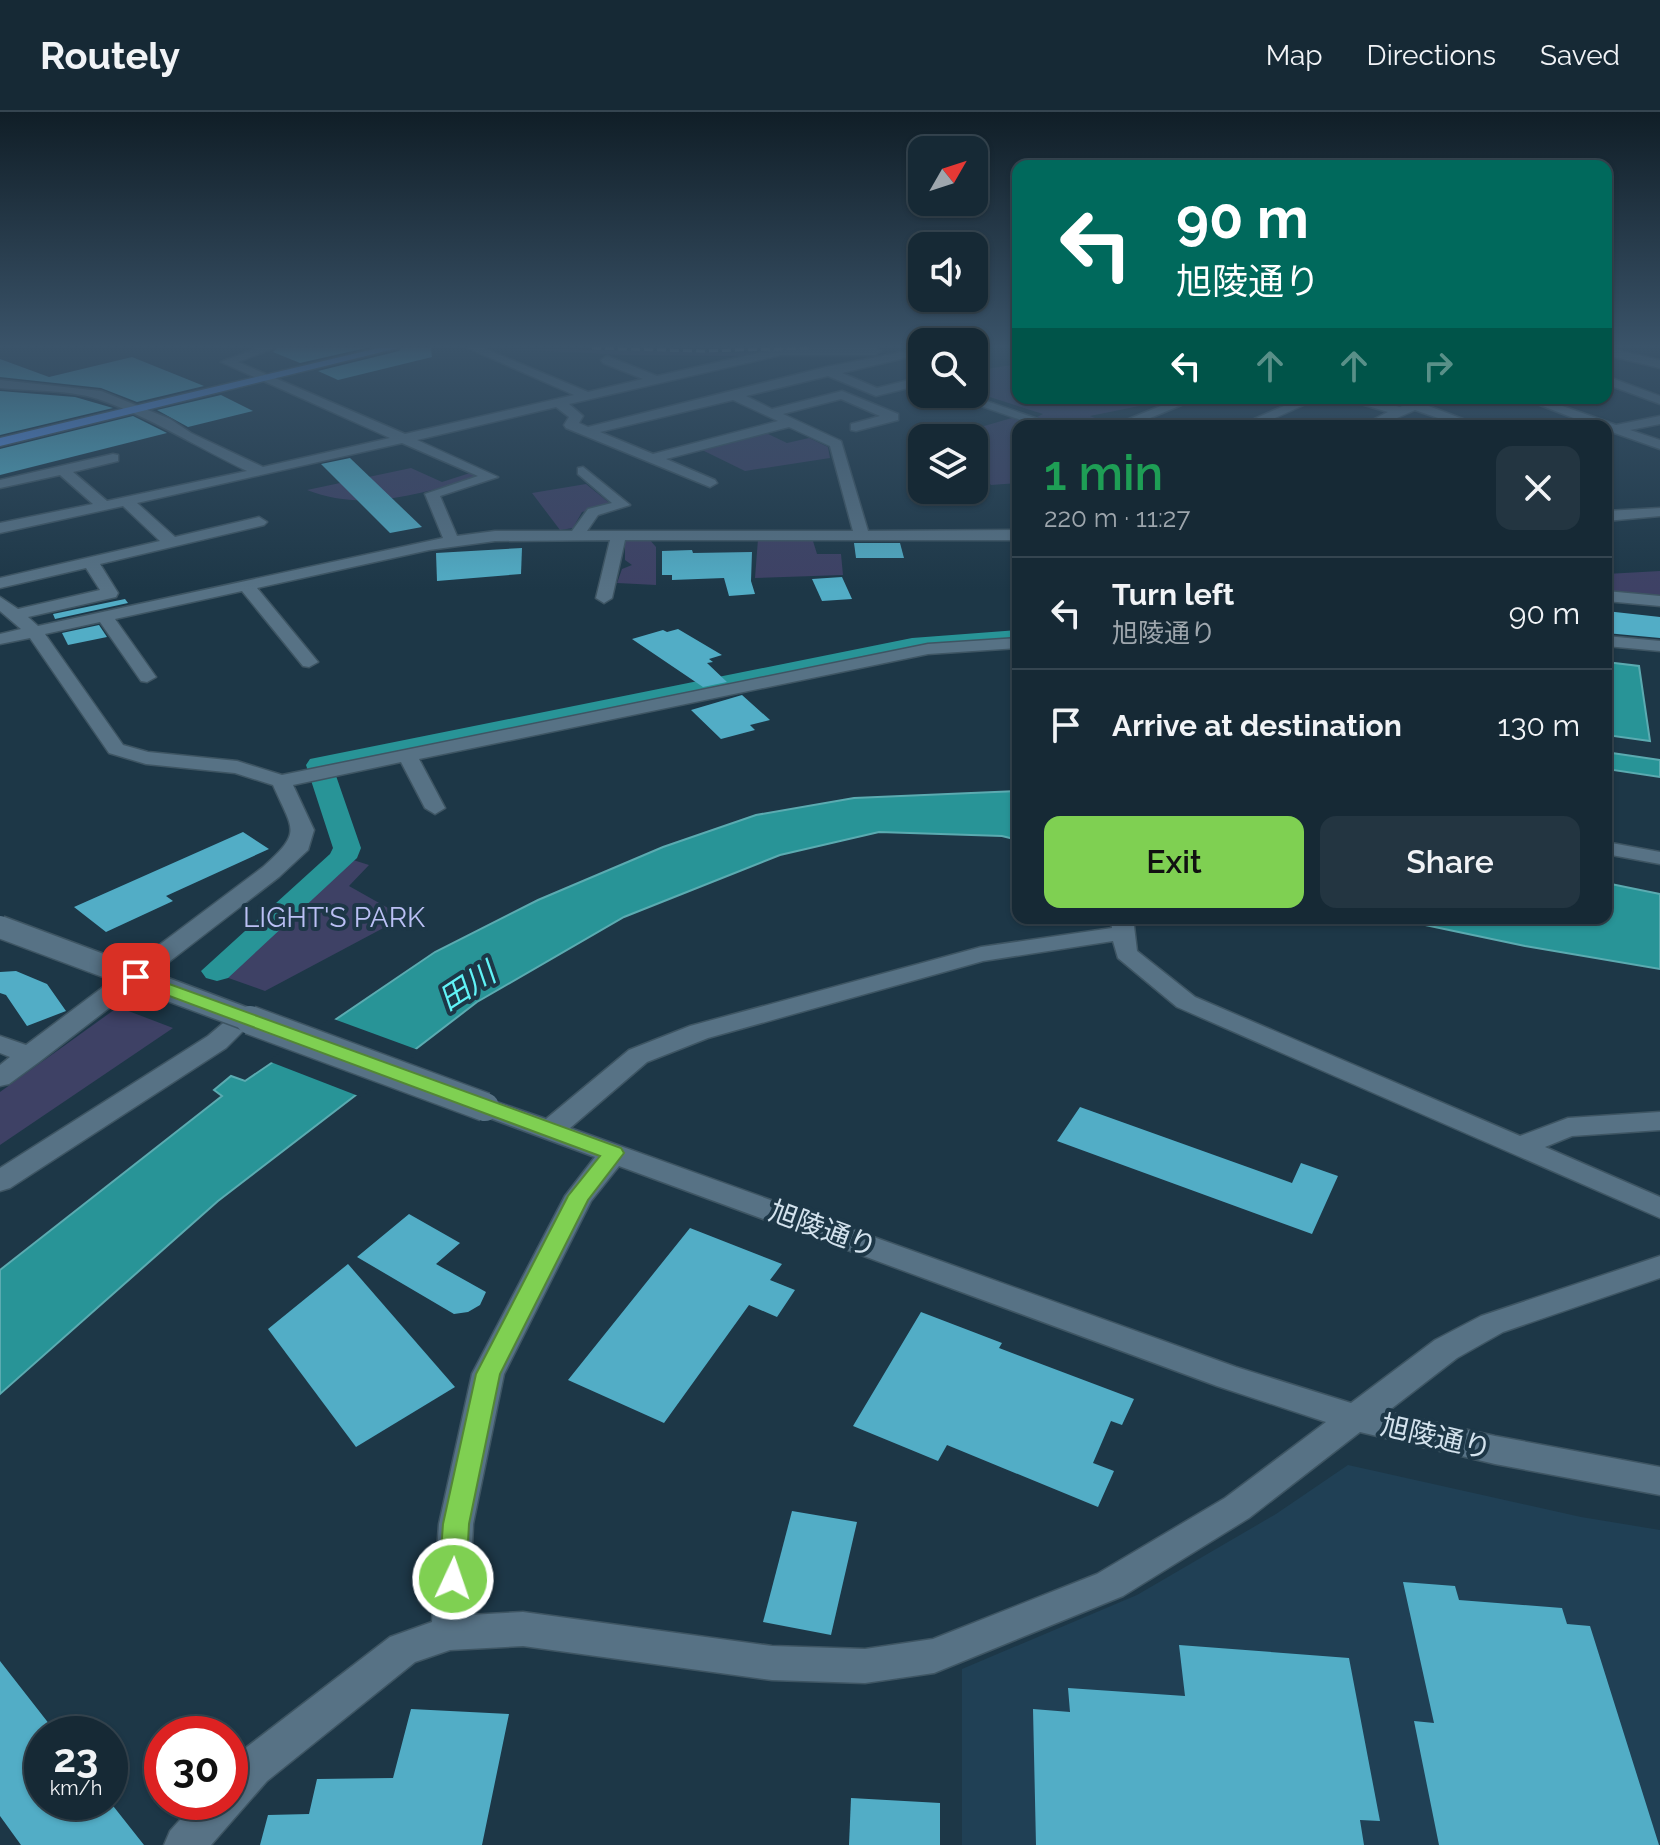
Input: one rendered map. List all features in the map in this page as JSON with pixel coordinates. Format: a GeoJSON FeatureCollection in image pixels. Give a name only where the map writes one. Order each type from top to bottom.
{"type":"FeatureCollection","features":[{"type":"Feature","properties":{"kind":"highway"},"geometry":{"type":"LineString","coordinates":[[0,442],[54,429]]}},
{"type":"Feature","properties":{"kind":"street"},"geometry":{"type":"LineString","coordinates":[[175,429],[261,472]]}},
{"type":"Feature","properties":{"kind":"street"},"geometry":{"type":"LineString","coordinates":[[381,429],[491,477],[432,494],[452,542]]}},
{"type":"Feature","properties":{"kind":"street"},"geometry":{"type":"LineString","coordinates":[[0,528],[448,429]]}},
{"type":"Feature","properties":{"kind":"street"},"geometry":{"type":"LineString","coordinates":[[579,429],[710,483]]}},
{"type":"Feature","properties":{"kind":"street"},"geometry":{"type":"LineString","coordinates":[[585,432],[598,429]]}},
{"type":"Feature","properties":{"kind":"street"},"geometry":{"type":"LineString","coordinates":[[651,459],[765,429]]}},
{"type":"Feature","properties":{"kind":"street"},"geometry":{"type":"LineString","coordinates":[[805,429],[836,444],[862,536]]}},
{"type":"Feature","properties":{"kind":"street"},"geometry":{"type":"LineString","coordinates":[[1612,431],[1660,445]]}},
{"type":"Feature","properties":{"kind":"street"},"geometry":{"type":"LineString","coordinates":[[0,484],[113,458]]}},
{"type":"Feature","properties":{"kind":"street"},"geometry":{"type":"LineString","coordinates":[[63,470],[104,506]]}},
{"type":"Feature","properties":{"kind":"street"},"geometry":{"type":"LineString","coordinates":[[576,536],[593,512],[623,505],[583,471]]}},
{"type":"Feature","properties":{"kind":"street"},"geometry":{"type":"LineString","coordinates":[[126,501],[172,543]]}},
{"type":"Feature","properties":{"kind":"street"},"geometry":{"type":"LineString","coordinates":[[0,507],[18,524]]}},
{"type":"Feature","properties":{"kind":"street"},"geometry":{"type":"LineString","coordinates":[[1612,516],[1660,512]]}},
{"type":"Feature","properties":{"kind":"street"},"geometry":{"type":"LineString","coordinates":[[0,583],[259,522]]}},
{"type":"Feature","properties":{"kind":"street"},"geometry":{"type":"LineString","coordinates":[[604,598],[619,535]]}},
{"type":"Feature","properties":{"kind":"street"},"geometry":{"type":"LineString","coordinates":[[0,639],[452,542],[495,536],[1012,535]]}},
{"type":"Feature","properties":{"kind":"street"},"geometry":{"type":"LineString","coordinates":[[7,608],[110,593],[90,562]]}},
{"type":"Feature","properties":{"kind":"street"},"geometry":{"type":"LineString","coordinates":[[246,585],[309,662]]}},
{"type":"Feature","properties":{"kind":"street"},"geometry":{"type":"LineString","coordinates":[[1612,597],[1660,601]]}},
{"type":"Feature","properties":{"kind":"street"},"geometry":{"type":"LineString","coordinates":[[7,608],[35,632],[116,749],[146,758],[237,767],[281,781],[928,649],[1012,643]]}},
{"type":"Feature","properties":{"kind":"street"},"geometry":{"type":"LineString","coordinates":[[105,617],[147,677]]}},
{"type":"Feature","properties":{"kind":"street"},"geometry":{"type":"LineString","coordinates":[[1612,642],[1660,646]]}},
{"type":"Feature","properties":{"kind":"street"},"geometry":{"type":"LineString","coordinates":[[407,755],[435,808]]}},
{"type":"Feature","properties":{"kind":"street"},"geometry":{"type":"LineString","coordinates":[[0,1078],[271,872],[300,845],[303,830],[281,781]]}},
{"type":"Feature","properties":{"kind":"street"},"geometry":{"type":"LineString","coordinates":[[1612,849],[1660,858]]}},
{"type":"Feature","properties":{"kind":"street"},"geometry":{"type":"LineString","coordinates":[[550,1130],[638,1056],[699,1032],[981,954],[1122,926],[1126,953],[1186,1002],[1660,1208]]}},
{"type":"Feature","properties":{"kind":"street","name":"旭陵通り"},"geometry":{"type":"LineString","coordinates":[[0,927],[1228,1377],[1355,1418],[1539,1459],[1660,1481]]}},
{"type":"Feature","properties":{"kind":"street"},"geometry":{"type":"LineString","coordinates":[[0,1181],[217,1042],[244,1018]]}},
{"type":"Feature","properties":{"kind":"street"},"geometry":{"type":"LineString","coordinates":[[0,1044],[30,1056]]}},
{"type":"Feature","properties":{"kind":"street"},"geometry":{"type":"LineString","coordinates":[[1519,1147],[1568,1127],[1660,1121]]}},
{"type":"Feature","properties":{"kind":"street"},"geometry":{"type":"LineString","coordinates":[[450,1633],[456,1524],[488,1374],[579,1196],[614,1153]]}},
{"type":"Feature","properties":{"kind":"street"},"geometry":{"type":"LineString","coordinates":[[248,1773],[403,1649],[450,1633],[523,1629],[772,1663],[865,1666],[934,1656],[1110,1585],[1237,1508],[1446,1349],[1492,1324],[1660,1267]]}},
{"type":"Feature","properties":{"kind":"street"},"geometry":{"type":"LineString","coordinates":[[184,1845],[207,1820]]}},
{"type":"Feature","properties":{"kind":"shaded area"},"geometry":{"type":"Polygon","coordinates":[[[1348,1465],[1581,1517],[1660,1530],[1660,1845],[962,1845],[962,1669],[1137,1595],[1276,1514],[1348,1465]]]}},
{"type":"Feature","properties":{"kind":"green space"},"geometry":{"type":"Polygon","coordinates":[[[988,429],[1012,429],[1012,483],[991,485],[988,482],[988,429]]]}},
{"type":"Feature","properties":{"kind":"green space"},"geometry":{"type":"Polygon","coordinates":[[[766,433],[787,443],[809,438],[828,447],[830,458],[745,471],[700,449],[766,433]]]}},
{"type":"Feature","properties":{"kind":"green space"},"geometry":{"type":"Polygon","coordinates":[[[411,468],[442,482],[470,473],[478,477],[415,494],[372,500],[329,497],[307,490],[411,468]]]}},
{"type":"Feature","properties":{"kind":"green space"},"geometry":{"type":"Polygon","coordinates":[[[586,484],[612,505],[582,512],[573,528],[560,530],[532,493],[586,484]]]}},
{"type":"Feature","properties":{"kind":"green space"},"geometry":{"type":"Polygon","coordinates":[[[649,539],[656,547],[656,585],[617,583],[622,569],[632,565],[625,560],[625,540],[649,539]]]}},
{"type":"Feature","properties":{"kind":"green space"},"geometry":{"type":"Polygon","coordinates":[[[758,539],[813,541],[817,554],[841,554],[843,575],[755,578],[758,539]]]}},
{"type":"Feature","properties":{"kind":"green space"},"geometry":{"type":"Polygon","coordinates":[[[1660,571],[1660,598],[1612,594],[1612,574],[1660,571]]]}},
{"type":"Feature","properties":{"kind":"green space","name":"LIGHT'S PARK"},"geometry":{"type":"Polygon","coordinates":[[[350,859],[369,865],[349,886],[404,917],[265,991],[220,975],[350,859]]]}},
{"type":"Feature","properties":{"kind":"green space"},"geometry":{"type":"Polygon","coordinates":[[[118,1007],[173,1028],[0,1145],[0,1092],[118,1007]]]}},
{"type":"Feature","properties":{"kind":"water"},"geometry":{"type":"Polygon","coordinates":[[[1612,663],[1639,666],[1650,741],[1612,736],[1612,663]]]}},
{"type":"Feature","properties":{"kind":"water"},"geometry":{"type":"Polygon","coordinates":[[[1612,753],[1660,760],[1660,777],[1613,770],[1612,753]]]}},
{"type":"Feature","properties":{"kind":"water","name":"田川"},"geometry":{"type":"Polygon","coordinates":[[[1012,791],[1012,838],[879,832],[780,855],[624,917],[477,1002],[218,1201],[0,1394],[0,1270],[222,1096],[214,1090],[231,1076],[245,1081],[435,952],[538,900],[663,847],[756,815],[854,798],[1012,791]]]}},
{"type":"Feature","properties":{"kind":"water"},"geometry":{"type":"Polygon","coordinates":[[[1612,884],[1660,894],[1660,969],[1420,924],[1612,924],[1612,884]]]}},
{"type":"Feature","properties":{"kind":"pier"},"geometry":{"type":"Polygon","coordinates":[[[331,1018],[421,1051],[361,1097],[268,1061],[331,1018]]]}},
{"type":"Feature","properties":{"kind":"building"},"geometry":{"type":"Polygon","coordinates":[[[0,429],[26,429],[0,435],[0,429]]]}},
{"type":"Feature","properties":{"kind":"building"},"geometry":{"type":"Polygon","coordinates":[[[81,429],[159,429],[167,433],[0,475],[0,449],[81,429]]]}},
{"type":"Feature","properties":{"kind":"building"},"geometry":{"type":"Polygon","coordinates":[[[350,458],[422,527],[390,533],[321,464],[350,458]]]}},
{"type":"Feature","properties":{"kind":"building"},"geometry":{"type":"Polygon","coordinates":[[[854,543],[900,543],[904,558],[856,558],[854,543]]]}},
{"type":"Feature","properties":{"kind":"building"},"geometry":{"type":"Polygon","coordinates":[[[522,548],[521,574],[437,581],[436,553],[522,548]]]}},
{"type":"Feature","properties":{"kind":"building"},"geometry":{"type":"Polygon","coordinates":[[[692,550],[693,553],[752,552],[751,581],[755,594],[729,596],[724,578],[672,580],[672,575],[662,575],[662,551],[692,550]]]}},
{"type":"Feature","properties":{"kind":"building"},"geometry":{"type":"Polygon","coordinates":[[[842,577],[852,599],[822,601],[812,579],[842,577]]]}},
{"type":"Feature","properties":{"kind":"building"},"geometry":{"type":"Polygon","coordinates":[[[125,599],[128,603],[55,619],[53,614],[125,599]]]}},
{"type":"Feature","properties":{"kind":"building"},"geometry":{"type":"Polygon","coordinates":[[[1612,612],[1660,617],[1660,638],[1612,634],[1612,612]]]}},
{"type":"Feature","properties":{"kind":"building"},"geometry":{"type":"Polygon","coordinates":[[[99,625],[107,637],[68,645],[62,633],[99,625]]]}},
{"type":"Feature","properties":{"kind":"building"},"geometry":{"type":"Polygon","coordinates":[[[678,629],[722,655],[709,659],[713,662],[707,663],[727,682],[703,687],[632,639],[678,629]]]}},
{"type":"Feature","properties":{"kind":"building"},"geometry":{"type":"Polygon","coordinates":[[[742,695],[770,720],[750,725],[755,730],[721,739],[691,710],[742,695]]]}},
{"type":"Feature","properties":{"kind":"building"},"geometry":{"type":"Polygon","coordinates":[[[243,832],[269,849],[166,896],[173,901],[106,932],[74,907],[243,832]]]}},
{"type":"Feature","properties":{"kind":"building"},"geometry":{"type":"Polygon","coordinates":[[[16,971],[47,984],[66,1011],[27,1026],[6,995],[0,993],[0,972],[16,971]]]}},
{"type":"Feature","properties":{"kind":"building"},"geometry":{"type":"Polygon","coordinates":[[[1080,1107],[1292,1183],[1301,1163],[1338,1176],[1312,1234],[1057,1141],[1080,1107]]]}},
{"type":"Feature","properties":{"kind":"building"},"geometry":{"type":"Polygon","coordinates":[[[409,1214],[460,1243],[436,1264],[486,1292],[480,1305],[468,1312],[454,1314],[357,1257],[409,1214]]]}},
{"type":"Feature","properties":{"kind":"building"},"geometry":{"type":"Polygon","coordinates":[[[690,1228],[782,1264],[770,1280],[795,1290],[777,1317],[749,1305],[664,1423],[568,1380],[690,1228]]]}},
{"type":"Feature","properties":{"kind":"building"},"geometry":{"type":"Polygon","coordinates":[[[348,1264],[455,1387],[356,1447],[268,1329],[348,1264]]]}},
{"type":"Feature","properties":{"kind":"building"},"geometry":{"type":"Polygon","coordinates":[[[921,1312],[1002,1343],[999,1348],[1134,1399],[1122,1425],[1111,1421],[1093,1463],[1114,1471],[1098,1507],[947,1445],[938,1461],[853,1426],[921,1312]]]}},
{"type":"Feature","properties":{"kind":"building"},"geometry":{"type":"Polygon","coordinates":[[[792,1511],[857,1522],[831,1635],[763,1622],[792,1511]]]}},
{"type":"Feature","properties":{"kind":"building"},"geometry":{"type":"Polygon","coordinates":[[[1403,1582],[1455,1586],[1459,1600],[1562,1608],[1567,1624],[1590,1626],[1659,1845],[1439,1845],[1414,1721],[1434,1723],[1403,1582]]]}},
{"type":"Feature","properties":{"kind":"building"},"geometry":{"type":"Polygon","coordinates":[[[1179,1645],[1349,1658],[1380,1821],[1360,1820],[1364,1845],[1036,1845],[1033,1709],[1070,1712],[1068,1688],[1185,1696],[1179,1645]]]}},
{"type":"Feature","properties":{"kind":"building"},"geometry":{"type":"Polygon","coordinates":[[[0,1661],[43,1716],[24,1716],[24,1820],[124,1820],[144,1845],[21,1845],[0,1816],[0,1661]]]}},
{"type":"Feature","properties":{"kind":"building"},"geometry":{"type":"Polygon","coordinates":[[[411,1709],[509,1714],[482,1845],[260,1845],[268,1815],[309,1814],[317,1779],[393,1778],[411,1709]]]}},
{"type":"Feature","properties":{"kind":"building"},"geometry":{"type":"Polygon","coordinates":[[[851,1798],[940,1803],[940,1845],[849,1845],[851,1798]]]}},
{"type":"Feature","properties":{"kind":"waterway"},"geometry":{"type":"LineString","coordinates":[[217,971],[343,858],[347,848],[319,765],[912,645],[1012,637]]}},
{"type":"Feature","properties":{"kind":"route"},"geometry":{"type":"LineString","coordinates":[[136,977],[614,1153],[579,1196],[488,1374],[456,1524],[453,1579]]}}]}
